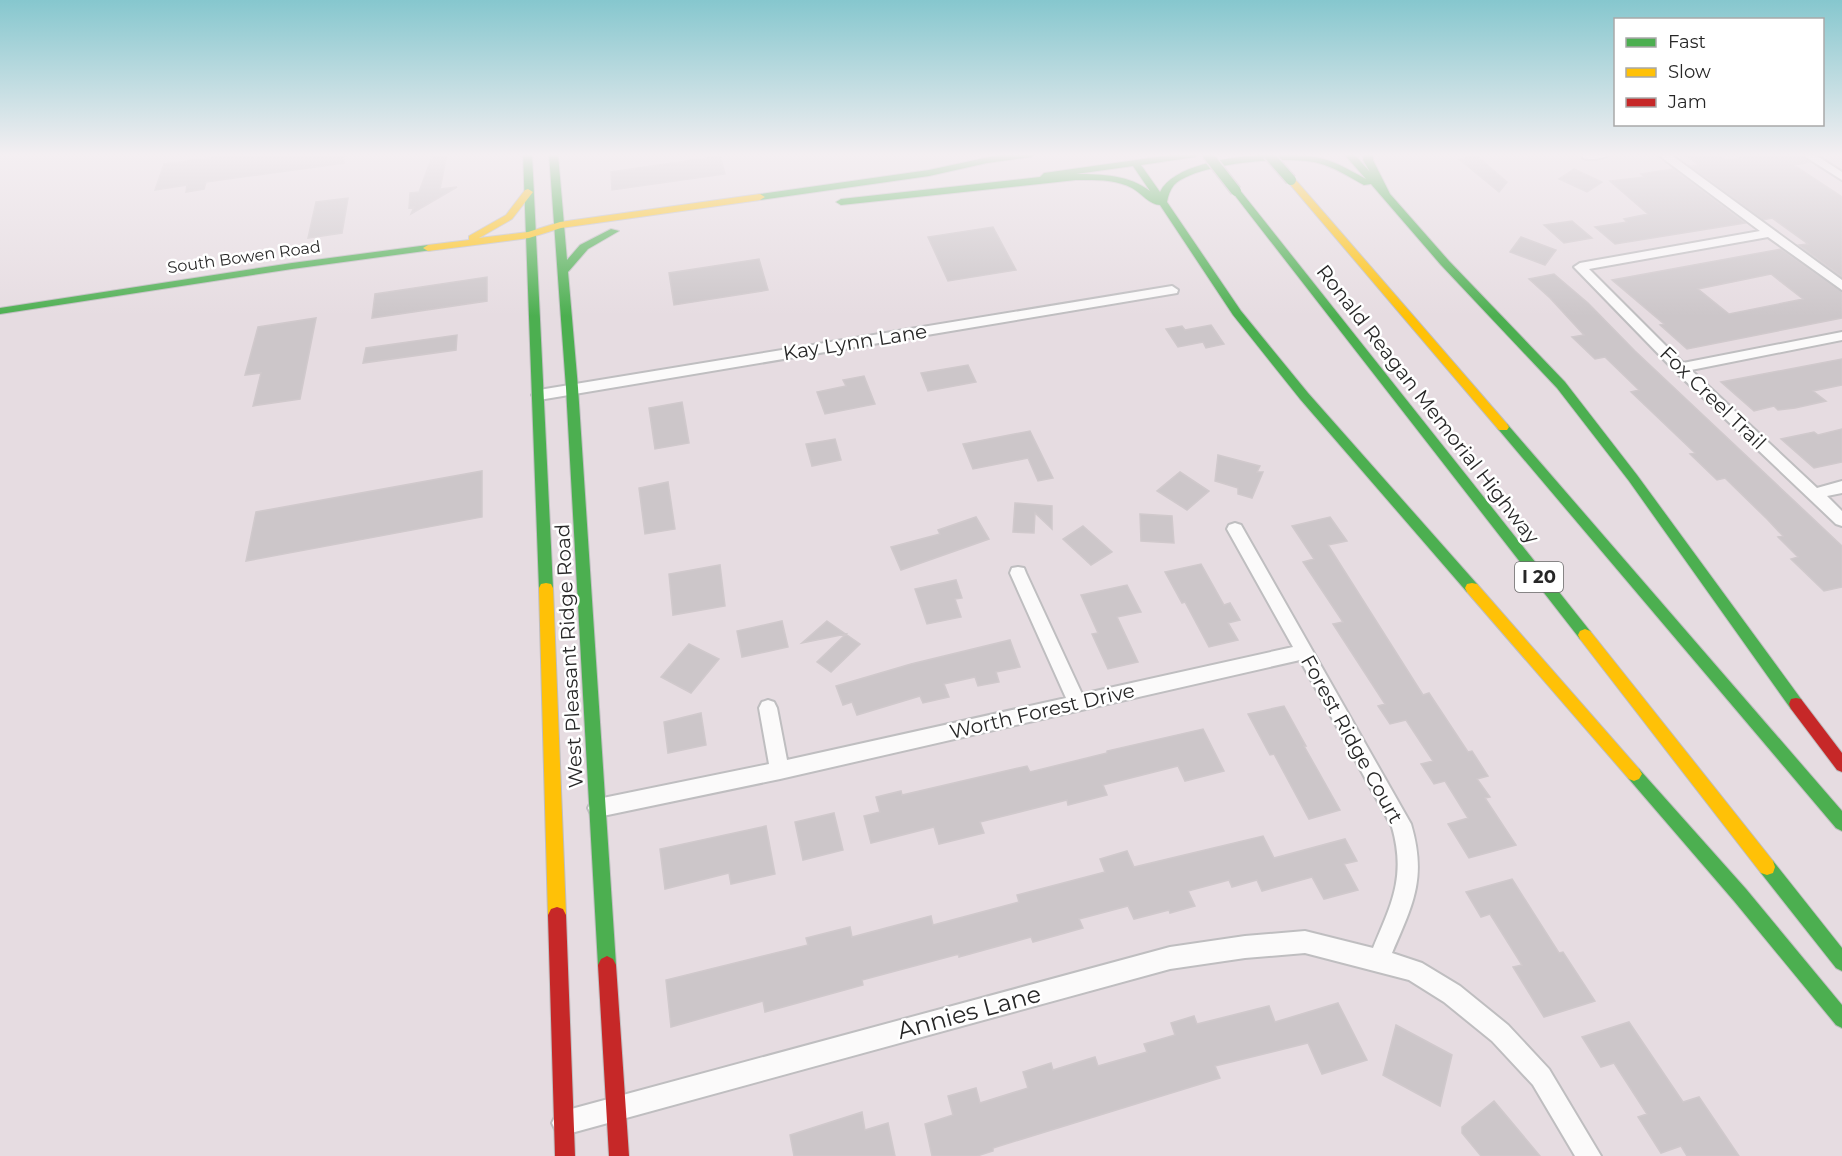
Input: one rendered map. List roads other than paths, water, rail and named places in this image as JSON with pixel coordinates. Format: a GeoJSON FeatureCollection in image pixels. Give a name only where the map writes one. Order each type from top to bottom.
{"type":"FeatureCollection","features":[{"type":"Feature","properties":{"kind":"main road"},"geometry":{"type":"LineString","coordinates":[[460,244],[508,218],[516,208]]}},
{"type":"Feature","properties":{"kind":"main road","name":"West Pleasant Ridge Road"},"geometry":{"type":"LineString","coordinates":[[528,208],[539,395],[565,1156]]}},
{"type":"Feature","properties":{"kind":"main road","name":"West Pleasant Ridge Road"},"geometry":{"type":"LineString","coordinates":[[558,208],[572,388],[620,1156]]}},
{"type":"Feature","properties":{"kind":"main road"},"geometry":{"type":"LineString","coordinates":[[563,271],[584,247],[612,225],[575,208]]}},
{"type":"Feature","properties":{"kind":"main road","name":"South Bowen Road"},"geometry":{"type":"LineString","coordinates":[[0,311],[292,266],[612,225],[708,208]]}},
{"type":"Feature","properties":{"kind":"main road"},"geometry":{"type":"LineString","coordinates":[[1162,208],[1174,221]]}},
{"type":"Feature","properties":{"kind":"main road"},"geometry":{"type":"LineString","coordinates":[[1166,208],[1238,313],[1304,396],[1740,895],[1842,1019]]}},
{"type":"Feature","properties":{"kind":"main road","name":"Ronald Reagan Memorial Highway"},"geometry":{"type":"LineString","coordinates":[[1249,208],[1842,962]]}},
{"type":"Feature","properties":{"kind":"main road","name":"Ronald Reagan Memorial Highway"},"geometry":{"type":"LineString","coordinates":[[1315,208],[1842,823]]}},
{"type":"Feature","properties":{"kind":"main road"},"geometry":{"type":"LineString","coordinates":[[1399,208],[1444,261],[1566,392],[1672,529],[1796,705],[1842,765]]}},
{"type":"Feature","properties":{"kind":"main road","name":"South Bowen Road"},"geometry":{"type":"LineString","coordinates":[[612,225],[730,216]]}},
{"type":"Feature","properties":{"kind":"street"},"geometry":{"type":"LineString","coordinates":[[1737,208],[1842,286]]}},
{"type":"Feature","properties":{"kind":"street","name":"Fox Creel Trail"},"geometry":{"type":"LineString","coordinates":[[1771,233],[1580,267],[1680,368],[1842,520]]}},
{"type":"Feature","properties":{"kind":"street","name":"Kay Lynn Lane"},"geometry":{"type":"LineString","coordinates":[[539,395],[1172,290]]}},
{"type":"Feature","properties":{"kind":"street"},"geometry":{"type":"LineString","coordinates":[[1680,368],[1842,336]]}},
{"type":"Feature","properties":{"kind":"street"},"geometry":{"type":"LineString","coordinates":[[1814,494],[1842,487]]}},
{"type":"Feature","properties":{"kind":"street","name":"Forest Ridge Court"},"geometry":{"type":"LineString","coordinates":[[1235,529],[1401,824],[1408,849],[1409,870],[1404,897],[1379,960]]}},
{"type":"Feature","properties":{"kind":"street"},"geometry":{"type":"LineString","coordinates":[[1018,573],[1078,704]]}},
{"type":"Feature","properties":{"kind":"street","name":"Worth Forest Drive"},"geometry":{"type":"LineString","coordinates":[[598,808],[780,770],[1304,652]]}},
{"type":"Feature","properties":{"kind":"street"},"geometry":{"type":"LineString","coordinates":[[768,708],[780,770]]}},
{"type":"Feature","properties":{"kind":"street","name":"Annies Lane"},"geometry":{"type":"LineString","coordinates":[[564,1123],[1170,958],[1245,946],[1305,942],[1414,971],[1452,994],[1500,1033],[1541,1077],[1589,1156]]}}]}
